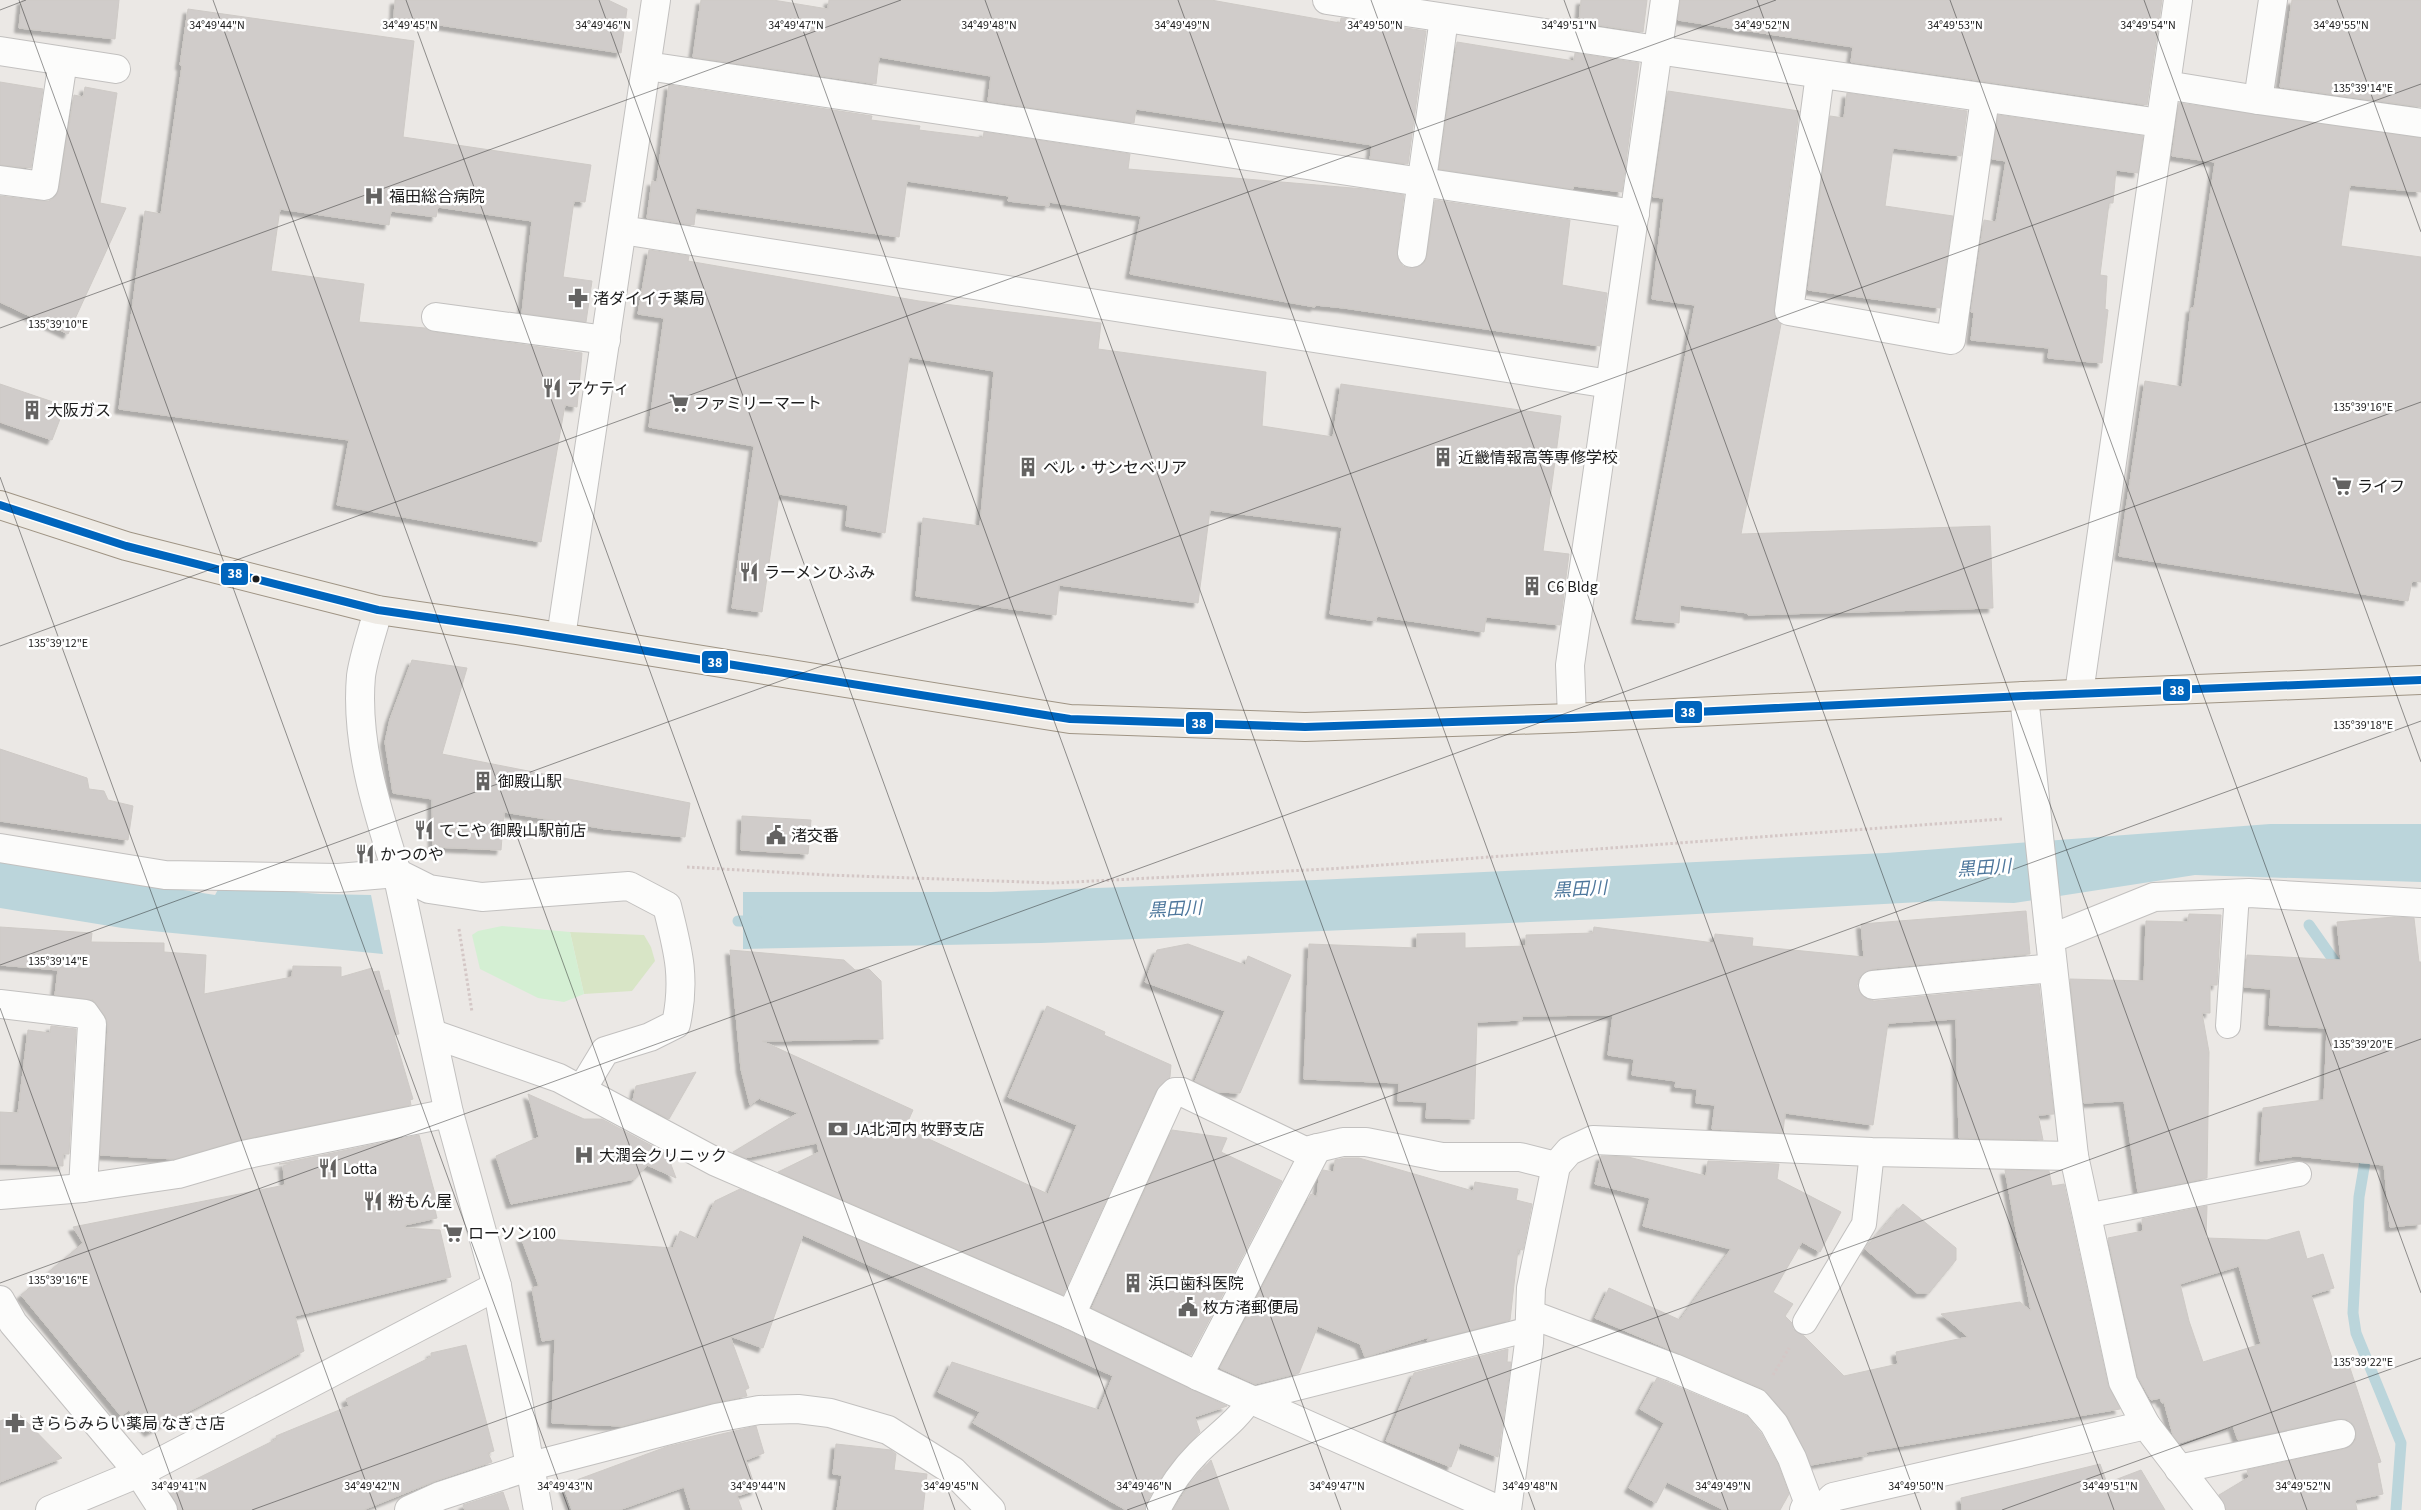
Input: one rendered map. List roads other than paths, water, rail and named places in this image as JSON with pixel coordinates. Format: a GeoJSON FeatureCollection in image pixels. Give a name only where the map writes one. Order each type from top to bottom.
{"type":"FeatureCollection","features":[{"type":"Feature","properties":{"kind":"main road"},"geometry":{"type":"LineString","coordinates":[[0,505],[126,546],[378,610],[561,637],[1070,719],[1305,727],[1572,718],[2024,696],[2421,680]]}},
{"type":"Feature","properties":{"kind":"street"},"geometry":{"type":"LineString","coordinates":[[561,637],[656,0]]}},
{"type":"Feature","properties":{"kind":"street"},"geometry":{"type":"LineString","coordinates":[[1327,0],[1411,6],[1444,18],[2160,123]]}},
{"type":"Feature","properties":{"kind":"street"},"geometry":{"type":"LineString","coordinates":[[1572,718],[1570,665],[1665,0]]}},
{"type":"Feature","properties":{"kind":"street"},"geometry":{"type":"LineString","coordinates":[[2078,694],[2178,0]]}},
{"type":"Feature","properties":{"kind":"street"},"geometry":{"type":"LineString","coordinates":[[2258,100],[2273,0]]}},
{"type":"Feature","properties":{"kind":"street"},"geometry":{"type":"LineString","coordinates":[[1412,254],[1444,18]]}},
{"type":"Feature","properties":{"kind":"street"},"geometry":{"type":"LineString","coordinates":[[0,51],[116,69]]}},
{"type":"Feature","properties":{"kind":"street"},"geometry":{"type":"LineString","coordinates":[[0,180],[44,186],[63,61]]}},
{"type":"Feature","properties":{"kind":"street"},"geometry":{"type":"LineString","coordinates":[[647,66],[1635,214]]}},
{"type":"Feature","properties":{"kind":"street"},"geometry":{"type":"LineString","coordinates":[[1820,74],[1789,311],[1951,340],[1985,98]]}},
{"type":"Feature","properties":{"kind":"street"},"geometry":{"type":"LineString","coordinates":[[2166,84],[2258,100],[2421,123]]}},
{"type":"Feature","properties":{"kind":"street"},"geometry":{"type":"LineString","coordinates":[[622,230],[1610,384]]}},
{"type":"Feature","properties":{"kind":"street"},"geometry":{"type":"LineString","coordinates":[[436,317],[606,340]]}},
{"type":"Feature","properties":{"kind":"street"},"geometry":{"type":"LineString","coordinates":[[378,610],[362,675],[360,724],[372,784],[397,873],[449,1113],[497,1286],[538,1510]]}},
{"type":"Feature","properties":{"kind":"street"},"geometry":{"type":"LineString","coordinates":[[2024,696],[2074,1156],[2123,1382],[2146,1425],[2210,1510]]}},
{"type":"Feature","properties":{"kind":"street"},"geometry":{"type":"LineString","coordinates":[[0,848],[165,875],[338,878],[397,873],[429,889],[482,897],[630,886],[667,906],[681,960],[681,1000],[676,1024],[650,1037],[605,1052],[582,1089]]}},
{"type":"Feature","properties":{"kind":"street"},"geometry":{"type":"LineString","coordinates":[[2050,939],[2154,897],[2237,894],[2421,903]]}},
{"type":"Feature","properties":{"kind":"street"},"geometry":{"type":"LineString","coordinates":[[1873,985],[2053,968]]}},
{"type":"Feature","properties":{"kind":"street"},"geometry":{"type":"LineString","coordinates":[[0,1004],[85,1014],[92,1024],[83,1188]]}},
{"type":"Feature","properties":{"kind":"street"},"geometry":{"type":"LineString","coordinates":[[433,1034],[559,1078],[716,1162],[1071,1315],[1250,1400],[1499,1510]]}},
{"type":"Feature","properties":{"kind":"street"},"geometry":{"type":"LineString","coordinates":[[1071,1315],[1170,1097],[1175,1092],[1182,1092],[1305,1151],[1343,1142],[1366,1142],[1442,1157],[1520,1157],[1556,1166]]}},
{"type":"Feature","properties":{"kind":"street"},"geometry":{"type":"LineString","coordinates":[[0,1195],[83,1188],[178,1174],[243,1155],[449,1113]]}},
{"type":"Feature","properties":{"kind":"street"},"geometry":{"type":"LineString","coordinates":[[1507,1510],[1530,1322],[1532,1288],[1556,1166],[1569,1151],[1593,1140],[1872,1152],[2074,1156]]}},
{"type":"Feature","properties":{"kind":"street"},"geometry":{"type":"LineString","coordinates":[[1198,1376],[1317,1148]]}},
{"type":"Feature","properties":{"kind":"street"},"geometry":{"type":"LineString","coordinates":[[50,1510],[139,1473],[497,1286]]}},
{"type":"Feature","properties":{"kind":"street"},"geometry":{"type":"LineString","coordinates":[[0,1300],[13,1323],[139,1473],[163,1510]]}},
{"type":"Feature","properties":{"kind":"street"},"geometry":{"type":"LineString","coordinates":[[1530,1322],[1674,1368],[1756,1403],[1774,1424],[1792,1458],[1808,1502],[1804,1510]]}},
{"type":"Feature","properties":{"kind":"street"},"geometry":{"type":"LineString","coordinates":[[409,1510],[440,1496],[530,1466],[716,1418],[759,1410],[798,1409],[830,1413],[888,1430],[953,1470],[990,1510]]}},
{"type":"Feature","properties":{"kind":"street"},"geometry":{"type":"LineString","coordinates":[[1820,1510],[1833,1497],[2146,1425]]}},
{"type":"Feature","properties":{"kind":"street"},"geometry":{"type":"LineString","coordinates":[[2179,1469],[2341,1434]]}},
{"type":"Feature","properties":{"kind":"lane"},"geometry":{"type":"LineString","coordinates":[[2228,1026],[2237,894]]}},
{"type":"Feature","properties":{"kind":"lane"},"geometry":{"type":"LineString","coordinates":[[1804,1322],[1864,1224],[1872,1152]]}},
{"type":"Feature","properties":{"kind":"lane"},"geometry":{"type":"LineString","coordinates":[[2086,1216],[2299,1174]]}},
{"type":"Feature","properties":{"kind":"lane"},"geometry":{"type":"LineString","coordinates":[[1158,1510],[1173,1481],[1199,1452],[1242,1412],[1250,1400],[1530,1322]]}},
{"type":"Feature","properties":{"kind":"water"},"geometry":{"type":"Polygon","coordinates":[[[2270,824],[2421,824],[2421,882],[2195,875],[2014,903],[1939,901],[1603,919],[1041,943],[743,949],[743,892],[991,892],[1316,880],[1886,853],[2270,824]]]}},
{"type":"Feature","properties":{"kind":"water"},"geometry":{"type":"Polygon","coordinates":[[[0,861],[215,895],[220,886],[320,894],[371,895],[383,954],[122,928],[0,908],[0,861]]]}},
{"type":"Feature","properties":{"kind":"waterway","name":"黒田川"},"geometry":{"type":"LineString","coordinates":[[738,921],[757,921]]}},
{"type":"Feature","properties":{"kind":"waterway"},"geometry":{"type":"LineString","coordinates":[[2309,925],[2342,972]]}},
{"type":"Feature","properties":{"kind":"waterway"},"geometry":{"type":"LineString","coordinates":[[2367,1150],[2359,1197],[2353,1313],[2356,1333],[2401,1443],[2396,1510]]}},
{"type":"Feature","properties":{"kind":"place","name":"福田総合病院"},"geometry":{"type":"Point","coordinates":[374,196]}},
{"type":"Feature","properties":{"kind":"place","name":"渚ダイイチ薬局"},"geometry":{"type":"Point","coordinates":[578,298]}},
{"type":"Feature","properties":{"kind":"place","name":"アケティ"},"geometry":{"type":"Point","coordinates":[552,388]}},
{"type":"Feature","properties":{"kind":"place","name":"ファミリーマート"},"geometry":{"type":"Point","coordinates":[679,403]}},
{"type":"Feature","properties":{"kind":"place","name":"大阪ガス"},"geometry":{"type":"Point","coordinates":[32,410]}},
{"type":"Feature","properties":{"kind":"place","name":"近畿情報高等専修学校"},"geometry":{"type":"Point","coordinates":[1443,457]}},
{"type":"Feature","properties":{"kind":"place","name":"ベル・サンセベリア"},"geometry":{"type":"Point","coordinates":[1028,467]}},
{"type":"Feature","properties":{"kind":"place","name":"ライフ"},"geometry":{"type":"Point","coordinates":[2342,486]}},
{"type":"Feature","properties":{"kind":"place","name":"ラーメンひふみ"},"geometry":{"type":"Point","coordinates":[749,572]}},
{"type":"Feature","properties":{"kind":"place","name":"C6 Bldg"},"geometry":{"type":"Point","coordinates":[1532,586]}},
{"type":"Feature","properties":{"kind":"place","name":"御殿山駅"},"geometry":{"type":"Point","coordinates":[483,781]}},
{"type":"Feature","properties":{"kind":"place","name":"てこや 御殿山駅前店"},"geometry":{"type":"Point","coordinates":[424,830]}},
{"type":"Feature","properties":{"kind":"place","name":"渚交番"},"geometry":{"type":"Point","coordinates":[776,835]}},
{"type":"Feature","properties":{"kind":"place","name":"かつのや"},"geometry":{"type":"Point","coordinates":[365,854]}},
{"type":"Feature","properties":{"kind":"place","name":"JA北河内 牧野支店"},"geometry":{"type":"Point","coordinates":[838,1129]}},
{"type":"Feature","properties":{"kind":"place","name":"大潤会クリニック"},"geometry":{"type":"Point","coordinates":[584,1155]}},
{"type":"Feature","properties":{"kind":"place","name":"Lotta"},"geometry":{"type":"Point","coordinates":[328,1168]}},
{"type":"Feature","properties":{"kind":"place","name":"粉もん屋"},"geometry":{"type":"Point","coordinates":[373,1201]}},
{"type":"Feature","properties":{"kind":"place","name":"ローソン100"},"geometry":{"type":"Point","coordinates":[453,1233]}},
{"type":"Feature","properties":{"kind":"place","name":"浜口歯科医院"},"geometry":{"type":"Point","coordinates":[1133,1283]}},
{"type":"Feature","properties":{"kind":"place","name":"枚方渚郵便局"},"geometry":{"type":"Point","coordinates":[1188,1307]}},
{"type":"Feature","properties":{"kind":"place","name":"きららみらい薬局 なぎさ店"},"geometry":{"type":"Point","coordinates":[15,1423]}}]}
